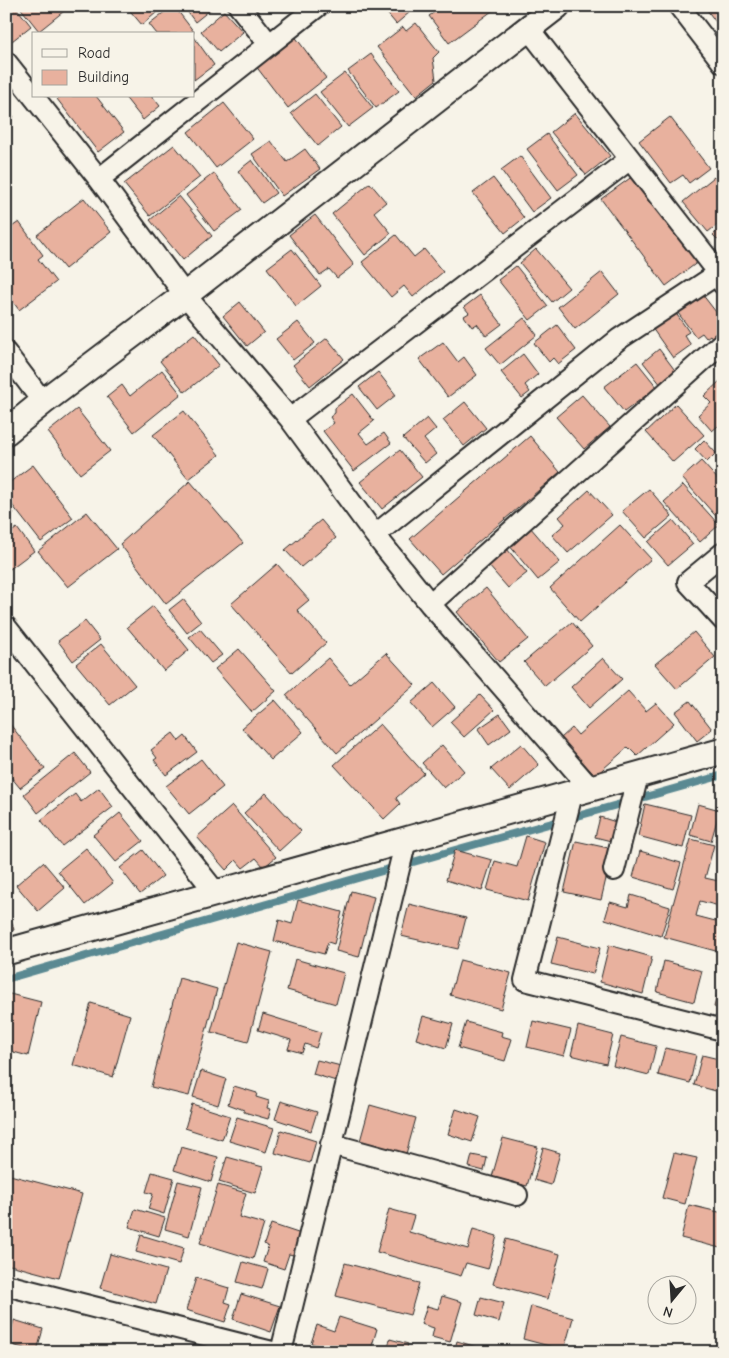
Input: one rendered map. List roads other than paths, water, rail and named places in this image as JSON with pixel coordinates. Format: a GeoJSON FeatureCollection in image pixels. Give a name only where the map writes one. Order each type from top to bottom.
{"type":"FeatureCollection","features":[{"type":"Feature","properties":{"kind":"street"},"geometry":{"type":"LineString","coordinates":[[239,6],[270,44]]}},
{"type":"Feature","properties":{"kind":"street"},"geometry":{"type":"LineString","coordinates":[[99,179],[318,6]]}},
{"type":"Feature","properties":{"kind":"street"},"geometry":{"type":"LineString","coordinates":[[6,432],[556,6]]}},
{"type":"Feature","properties":{"kind":"street"},"geometry":{"type":"LineString","coordinates":[[679,6],[723,63]]}},
{"type":"Feature","properties":{"kind":"street"},"geometry":{"type":"LineString","coordinates":[[375,535],[619,339],[722,276],[528,28]]}},
{"type":"Feature","properties":{"kind":"street"},"geometry":{"type":"LineString","coordinates":[[6,62],[32,95]]}},
{"type":"Feature","properties":{"kind":"street"},"geometry":{"type":"LineString","coordinates":[[35,98],[99,179],[185,295],[290,419],[375,535],[582,791]]}},
{"type":"Feature","properties":{"kind":"street"},"geometry":{"type":"LineString","coordinates":[[290,419],[630,159]]}},
{"type":"Feature","properties":{"kind":"street"},"geometry":{"type":"LineString","coordinates":[[430,604],[723,342]]}},
{"type":"Feature","properties":{"kind":"street"},"geometry":{"type":"LineString","coordinates":[[6,353],[43,402]]}},
{"type":"Feature","properties":{"kind":"street"},"geometry":{"type":"LineString","coordinates":[[723,553],[688,582],[723,620]]}},
{"type":"Feature","properties":{"kind":"street"},"geometry":{"type":"LineString","coordinates":[[6,628],[216,893]]}},
{"type":"Feature","properties":{"kind":"street"},"geometry":{"type":"LineString","coordinates":[[6,952],[723,751]]}},
{"type":"Feature","properties":{"kind":"street"},"geometry":{"type":"LineString","coordinates":[[614,870],[638,775]]}},
{"type":"Feature","properties":{"kind":"street"},"geometry":{"type":"LineString","coordinates":[[582,791],[525,980],[723,1030]]}},
{"type":"Feature","properties":{"kind":"street"},"geometry":{"type":"LineString","coordinates":[[281,1352],[406,840]]}},
{"type":"Feature","properties":{"kind":"street"},"geometry":{"type":"LineString","coordinates":[[332,1144],[518,1195]]}},
{"type":"Feature","properties":{"kind":"street"},"geometry":{"type":"LineString","coordinates":[[6,1285],[272,1352]]}},
{"type":"Feature","properties":{"kind":"waterway"},"geometry":{"type":"LineString","coordinates":[[6,979],[723,775]]}}]}
